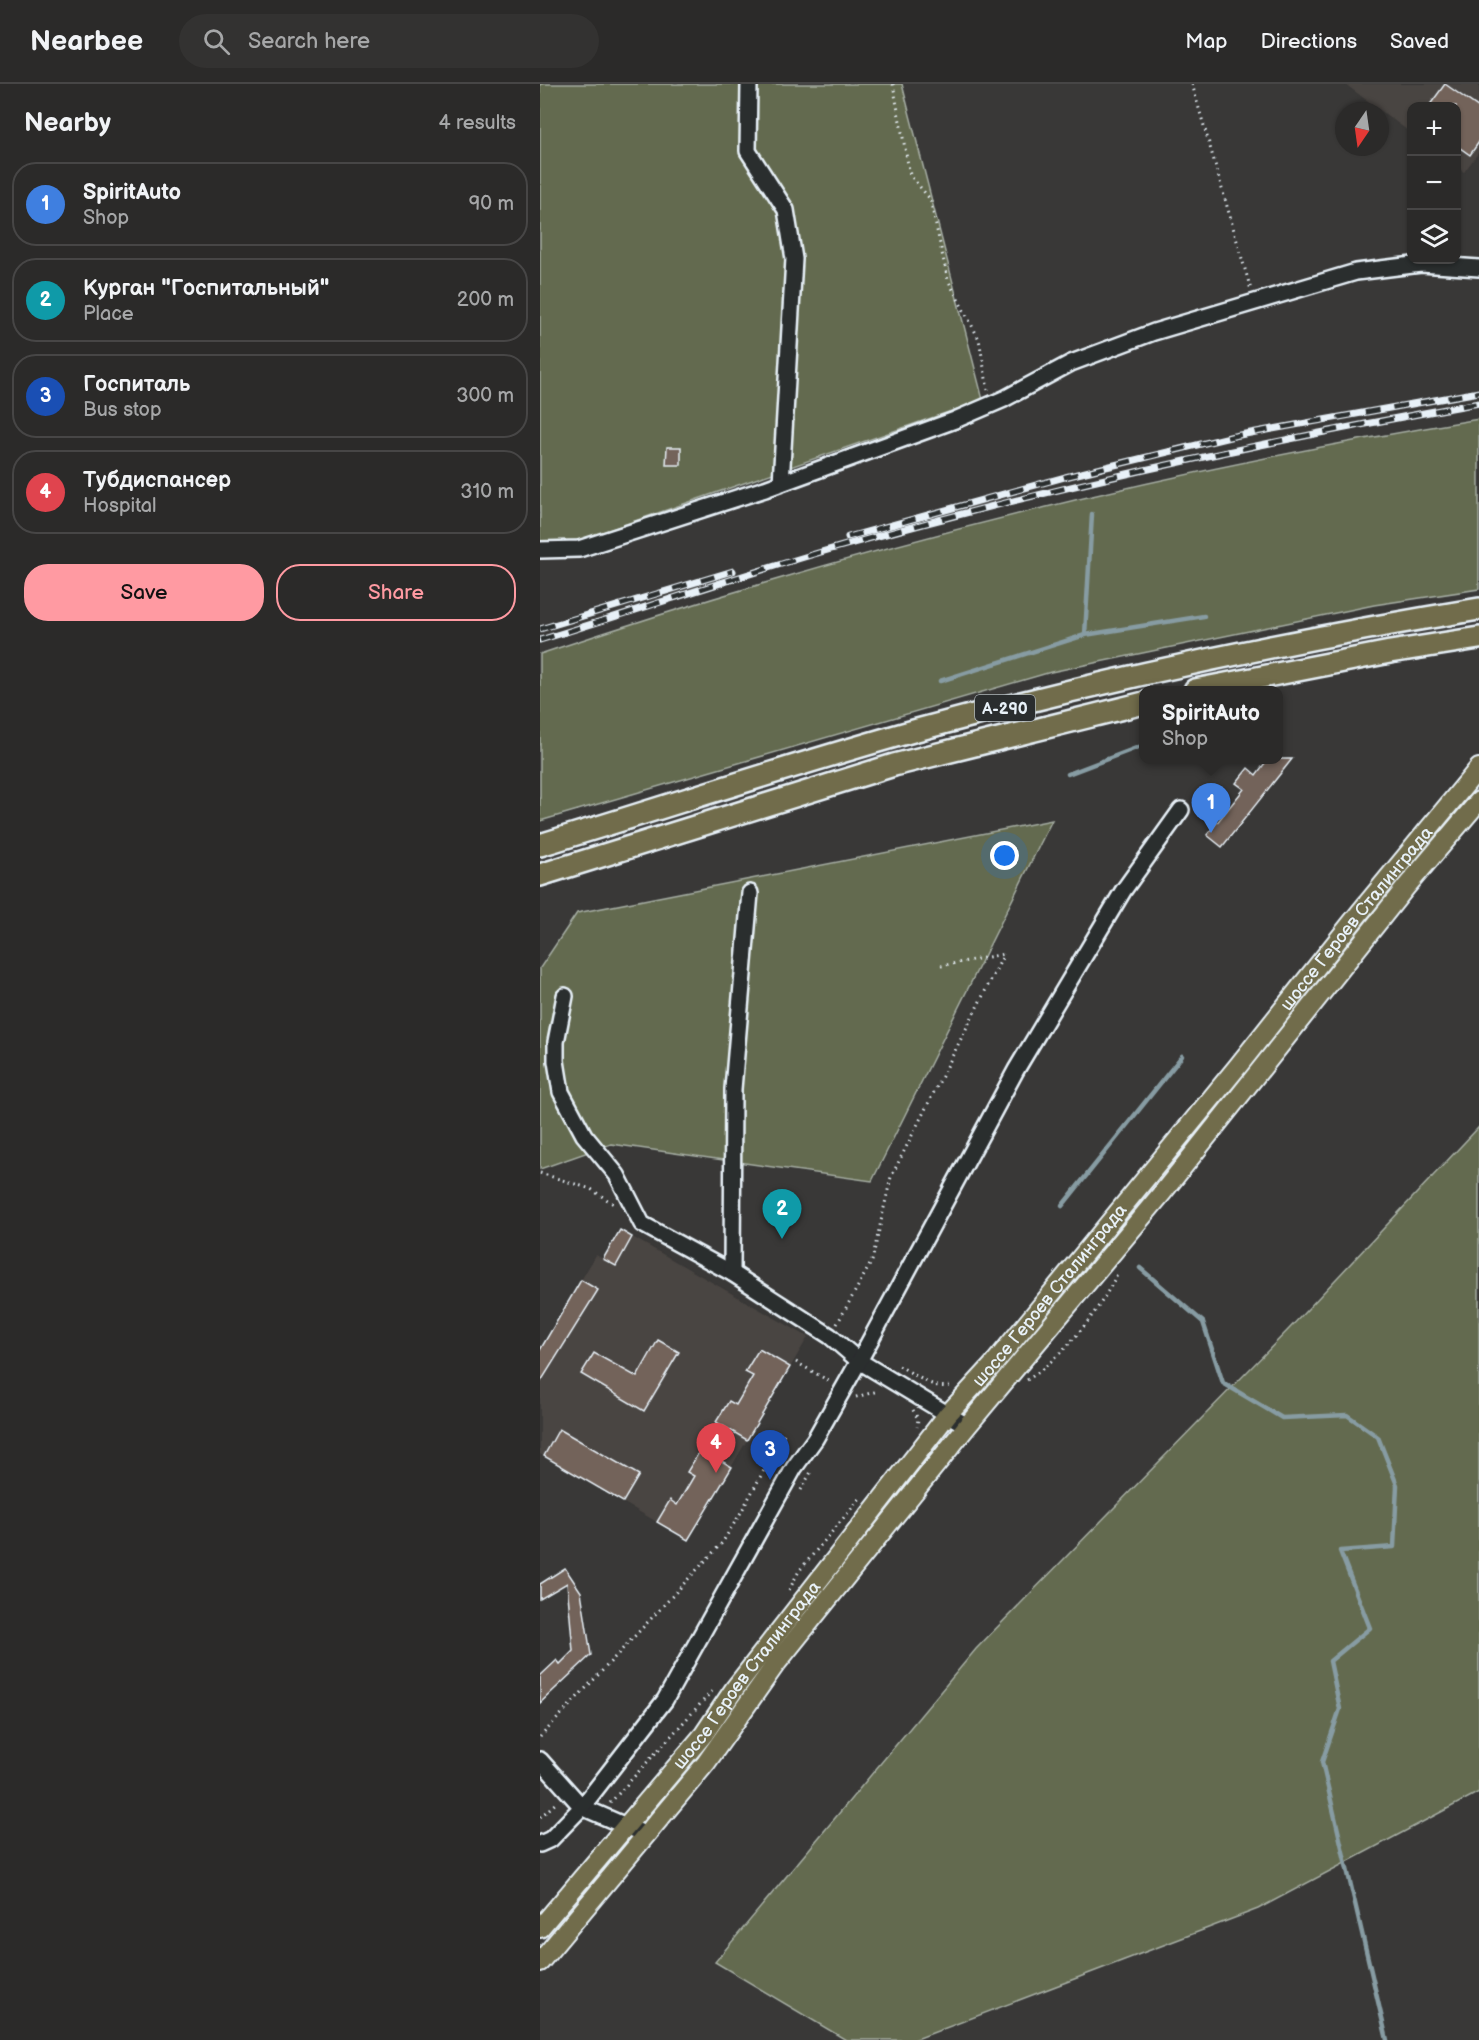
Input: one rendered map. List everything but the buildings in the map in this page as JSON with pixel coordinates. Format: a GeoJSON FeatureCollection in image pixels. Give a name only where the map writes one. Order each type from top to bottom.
{"type":"FeatureCollection","features":[{"type":"Feature","properties":{"kind":"highway","name":"А-290"},"geometry":{"type":"LineString","coordinates":[[540,845],[788,768],[1046,697],[1254,650],[1479,609]]}},
{"type":"Feature","properties":{"kind":"highway"},"geometry":{"type":"LineString","coordinates":[[1216,686],[1390,652],[1479,638]]}},
{"type":"Feature","properties":{"kind":"highway","name":"А-290"},"geometry":{"type":"LineString","coordinates":[[540,875],[894,765],[1139,704]]}},
{"type":"Feature","properties":{"kind":"main road","name":"шоссе Героев Сталинграда"},"geometry":{"type":"LineString","coordinates":[[540,1928],[625,1824],[704,1734],[735,1688],[948,1414],[1185,1130],[1479,768]]}},
{"type":"Feature","properties":{"kind":"main road","name":"шоссе Героев Сталинграда"},"geometry":{"type":"LineString","coordinates":[[540,1962],[644,1834],[706,1763],[775,1665],[967,1426],[1163,1192],[1406,888],[1479,801]]}},
{"type":"Feature","properties":{"kind":"street"},"geometry":{"type":"LineString","coordinates":[[749,84],[748,152],[786,210],[794,259],[781,483]]}},
{"type":"Feature","properties":{"kind":"street"},"geometry":{"type":"LineString","coordinates":[[540,550],[579,549],[781,483],[990,405],[1071,363],[1154,332],[1356,272],[1421,264],[1479,268]]}},
{"type":"Feature","properties":{"kind":"street"},"geometry":{"type":"LineString","coordinates":[[540,1844],[551,1839],[582,1807],[665,1700],[794,1468],[815,1439],[859,1361],[1016,1071],[1123,891],[1181,810]]}},
{"type":"Feature","properties":{"kind":"street"},"geometry":{"type":"LineString","coordinates":[[732,1273],[733,1089],[750,893]]}},
{"type":"Feature","properties":{"kind":"street"},"geometry":{"type":"LineString","coordinates":[[565,996],[556,1042],[557,1077],[566,1104],[597,1154],[617,1175],[642,1224],[732,1273],[830,1336],[859,1361],[967,1426]]}},
{"type":"Feature","properties":{"kind":"street"},"geometry":{"type":"LineString","coordinates":[[540,1760],[582,1807],[644,1834]]}},
{"type":"Feature","properties":{"kind":"path"},"geometry":{"type":"LineString","coordinates":[[893,84],[910,175],[930,199],[948,280],[980,339],[990,405]]}},
{"type":"Feature","properties":{"kind":"path"},"geometry":{"type":"LineString","coordinates":[[1192,84],[1254,303]]}},
{"type":"Feature","properties":{"kind":"path"},"geometry":{"type":"LineString","coordinates":[[830,1336],[872,1260],[891,1177],[1004,954],[942,966]]}},
{"type":"Feature","properties":{"kind":"path"},"geometry":{"type":"LineString","coordinates":[[540,1173],[591,1189],[616,1206]]}},
{"type":"Feature","properties":{"kind":"path"},"geometry":{"type":"LineString","coordinates":[[1018,1386],[1047,1367],[1106,1298],[1119,1270]]}},
{"type":"Feature","properties":{"kind":"path"},"geometry":{"type":"LineString","coordinates":[[796,1362],[830,1381]]}},
{"type":"Feature","properties":{"kind":"path"},"geometry":{"type":"LineString","coordinates":[[895,1364],[934,1385],[946,1387],[958,1383]]}},
{"type":"Feature","properties":{"kind":"path"},"geometry":{"type":"LineString","coordinates":[[851,1403],[857,1396],[872,1391],[886,1391]]}},
{"type":"Feature","properties":{"kind":"path"},"geometry":{"type":"LineString","coordinates":[[912,1408],[918,1419],[917,1433]]}},
{"type":"Feature","properties":{"kind":"path"},"geometry":{"type":"LineString","coordinates":[[540,1737],[722,1543],[786,1430]]}},
{"type":"Feature","properties":{"kind":"path"},"geometry":{"type":"LineString","coordinates":[[801,1490],[816,1463]]}},
{"type":"Feature","properties":{"kind":"path"},"geometry":{"type":"LineString","coordinates":[[788,1592],[799,1571],[839,1521],[870,1490]]}},
{"type":"Feature","properties":{"kind":"path"},"geometry":{"type":"LineString","coordinates":[[608,1804],[715,1688]]}},
{"type":"Feature","properties":{"kind":"path"},"geometry":{"type":"LineString","coordinates":[[540,1816],[556,1803]]}},
{"type":"Feature","properties":{"kind":"shaded area"},"geometry":{"type":"Polygon","coordinates":[[[1345,84],[1479,84],[1479,152],[1464,172],[1461,170],[1461,102],[1407,102],[1407,130],[1389,117],[1389,102],[1369,102],[1345,84]]]}},
{"type":"Feature","properties":{"kind":"shaded area"},"geometry":{"type":"Polygon","coordinates":[[[620,1230],[808,1337],[688,1540],[540,1454],[540,1350],[596,1255],[603,1259],[620,1230]]]}},
{"type":"Feature","properties":{"kind":"green space"},"geometry":{"type":"Polygon","coordinates":[[[540,84],[902,84],[983,400],[580,540],[540,543],[540,84]]]}},
{"type":"Feature","properties":{"kind":"green space"},"geometry":{"type":"Polygon","coordinates":[[[1479,419],[1479,589],[1374,605],[1051,672],[540,821],[540,654],[771,581],[1005,517],[1241,463],[1479,419]]]}},
{"type":"Feature","properties":{"kind":"green space"},"geometry":{"type":"Polygon","coordinates":[[[1052,820],[872,1181],[611,1144],[540,1169],[540,968],[577,913],[1052,820]]]}},
{"type":"Feature","properties":{"kind":"green space"},"geometry":{"type":"Polygon","coordinates":[[[1479,1127],[1479,1792],[1258,1909],[914,2040],[846,2040],[715,1962],[976,1649],[1289,1329],[1479,1127]]]}},
{"type":"Feature","properties":{"kind":"waterway"},"geometry":{"type":"LineString","coordinates":[[1085,635],[1092,514]]}},
{"type":"Feature","properties":{"kind":"waterway"},"geometry":{"type":"LineString","coordinates":[[940,681],[1085,635],[1204,616]]}},
{"type":"Feature","properties":{"kind":"waterway"},"geometry":{"type":"LineString","coordinates":[[1068,774],[1139,747]]}},
{"type":"Feature","properties":{"kind":"waterway"},"geometry":{"type":"LineString","coordinates":[[1062,1206],[1182,1056]]}},
{"type":"Feature","properties":{"kind":"waterway"},"geometry":{"type":"LineString","coordinates":[[1140,1268],[1203,1322],[1223,1383],[1282,1418],[1347,1415],[1378,1437],[1397,1485],[1394,1547],[1340,1551],[1370,1628],[1330,1661],[1340,1709],[1322,1762],[1387,2040]]}},
{"type":"Feature","properties":{"kind":"railway"},"geometry":{"type":"LineString","coordinates":[[848,537],[1065,477],[1234,436],[1479,392]]}},
{"type":"Feature","properties":{"kind":"railway"},"geometry":{"type":"LineString","coordinates":[[540,640],[828,550],[990,507],[1152,468],[1479,403]]}},
{"type":"Feature","properties":{"kind":"railway"},"geometry":{"type":"LineString","coordinates":[[540,629],[733,571]]}},
{"type":"Feature","properties":{"kind":"place","name":"SpiritAuto"},"geometry":{"type":"Point","coordinates":[1211,833]}},
{"type":"Feature","properties":{"kind":"place","name":"Курган \"Госпитальный\""},"geometry":{"type":"Point","coordinates":[782,1239]}},
{"type":"Feature","properties":{"kind":"place","name":"Тубдиспансер"},"geometry":{"type":"Point","coordinates":[716,1473]}},
{"type":"Feature","properties":{"kind":"place","name":"Госпиталь"},"geometry":{"type":"Point","coordinates":[770,1480]}}]}
